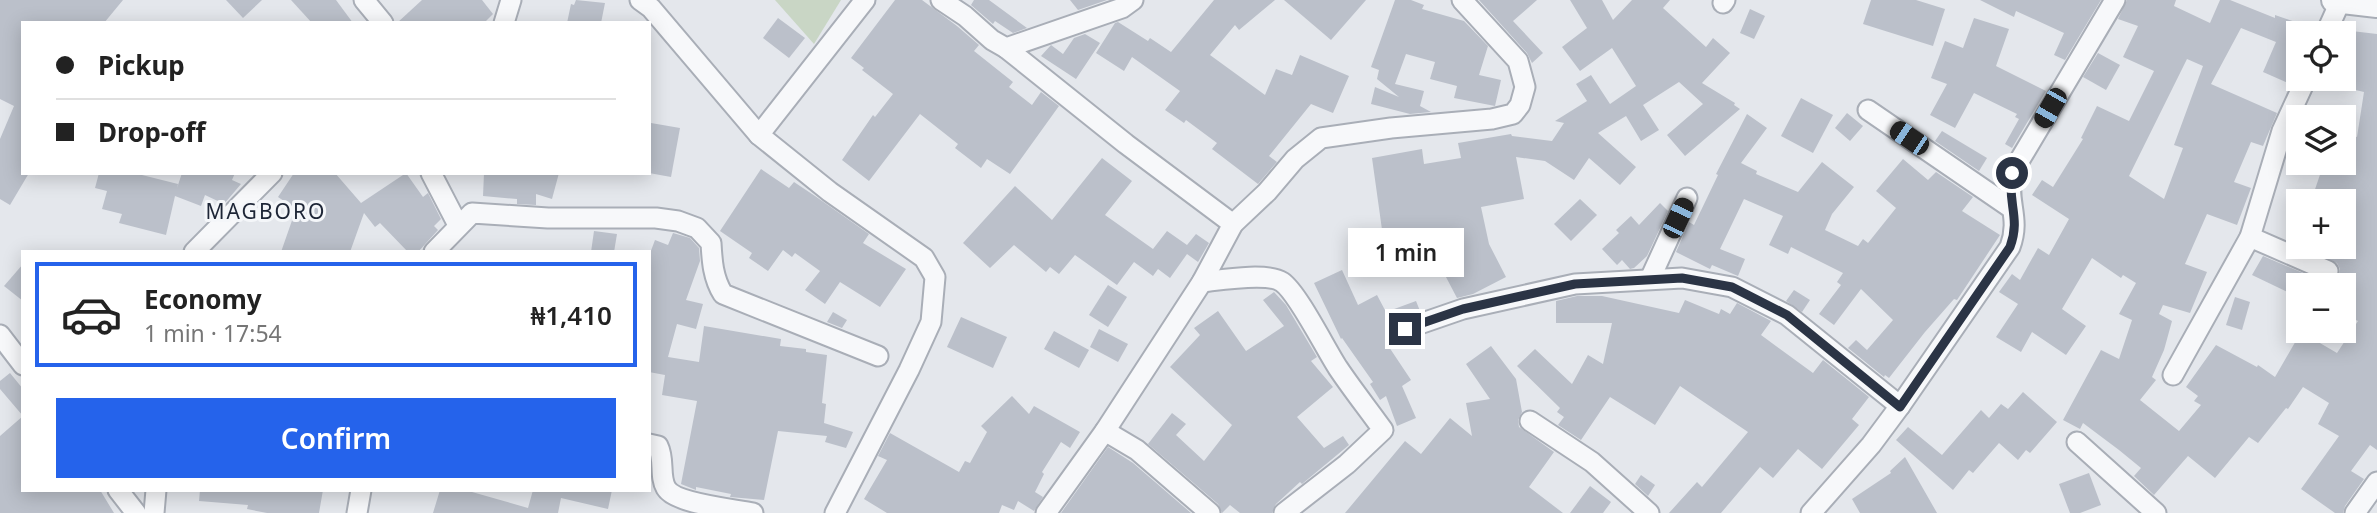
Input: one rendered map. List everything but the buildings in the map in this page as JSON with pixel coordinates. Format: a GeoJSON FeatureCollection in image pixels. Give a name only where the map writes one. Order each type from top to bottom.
{"type":"FeatureCollection","features":[{"type":"Feature","properties":{"kind":"street"},"geometry":{"type":"LineString","coordinates":[[364,0],[381,21]]}},
{"type":"Feature","properties":{"kind":"street"},"geometry":{"type":"LineString","coordinates":[[505,21],[511,0]]}},
{"type":"Feature","properties":{"kind":"street"},"geometry":{"type":"LineString","coordinates":[[640,0],[651,8],[759,135],[830,192],[924,258],[935,277],[931,322],[835,513]]}},
{"type":"Feature","properties":{"kind":"street"},"geometry":{"type":"LineString","coordinates":[[759,135],[865,0]]}},
{"type":"Feature","properties":{"kind":"street"},"geometry":{"type":"LineString","coordinates":[[940,0],[965,16],[992,40],[1006,48],[1126,144],[1233,224]]}},
{"type":"Feature","properties":{"kind":"street"},"geometry":{"type":"LineString","coordinates":[[1006,48],[1122,8],[1133,0]]}},
{"type":"Feature","properties":{"kind":"street"},"geometry":{"type":"LineString","coordinates":[[1046,513],[1105,432],[1202,282],[1233,224],[1267,192],[1295,159],[1321,138],[1391,128],[1492,119],[1513,114],[1520,105],[1525,87],[1518,61],[1462,0]]}},
{"type":"Feature","properties":{"kind":"street"},"geometry":{"type":"LineString","coordinates":[[1811,513],[1871,445],[1900,407],[2010,247],[2016,232],[2009,187],[2012,173],[2115,0]]}},
{"type":"Feature","properties":{"kind":"street"},"geometry":{"type":"LineString","coordinates":[[2330,21],[2337,1],[2370,3]]}},
{"type":"Feature","properties":{"kind":"street"},"geometry":{"type":"LineString","coordinates":[[2174,375],[2249,237],[2283,131],[2301,91]]}},
{"type":"Feature","properties":{"kind":"street"},"geometry":{"type":"LineString","coordinates":[[1868,110],[2011,208]]}},
{"type":"Feature","properties":{"kind":"street"},"geometry":{"type":"LineString","coordinates":[[196,250],[270,175]]}},
{"type":"Feature","properties":{"kind":"street"},"geometry":{"type":"LineString","coordinates":[[432,175],[458,225]]}},
{"type":"Feature","properties":{"kind":"street"},"geometry":{"type":"LineString","coordinates":[[1650,278],[1688,198]]}},
{"type":"Feature","properties":{"kind":"street"},"geometry":{"type":"LineString","coordinates":[[436,250],[472,213],[548,218],[656,218],[678,221],[697,228],[711,243],[712,263],[723,294],[878,356]]}},
{"type":"Feature","properties":{"kind":"street"},"geometry":{"type":"LineString","coordinates":[[2249,237],[2328,271]]}},
{"type":"Feature","properties":{"kind":"street"},"geometry":{"type":"LineString","coordinates":[[1405,329],[1463,309],[1575,284],[1682,278],[1732,287],[1787,315],[1900,407]]}},
{"type":"Feature","properties":{"kind":"street"},"geometry":{"type":"LineString","coordinates":[[1202,282],[1235,279],[1271,279],[1282,282],[1293,294],[1338,369],[1383,430],[1347,464],[1283,513]]}},
{"type":"Feature","properties":{"kind":"street"},"geometry":{"type":"LineString","coordinates":[[0,335],[21,362]]}},
{"type":"Feature","properties":{"kind":"street"},"geometry":{"type":"LineString","coordinates":[[1530,421],[1592,462],[1649,513]]}},
{"type":"Feature","properties":{"kind":"street"},"geometry":{"type":"LineString","coordinates":[[1105,432],[1137,450],[1210,513]]}},
{"type":"Feature","properties":{"kind":"street"},"geometry":{"type":"LineString","coordinates":[[2077,443],[2156,513]]}},
{"type":"Feature","properties":{"kind":"street"},"geometry":{"type":"LineString","coordinates":[[651,444],[658,446],[663,456],[665,486],[671,494],[689,501],[753,513]]}},
{"type":"Feature","properties":{"kind":"street"},"geometry":{"type":"LineString","coordinates":[[2355,513],[2377,482]]}},
{"type":"Feature","properties":{"kind":"street"},"geometry":{"type":"LineString","coordinates":[[120,492],[136,513]]}},
{"type":"Feature","properties":{"kind":"street"},"geometry":{"type":"LineString","coordinates":[[154,513],[156,492]]}},
{"type":"Feature","properties":{"kind":"street"},"geometry":{"type":"LineString","coordinates":[[357,513],[361,492]]}},
{"type":"Feature","properties":{"kind":"green space"},"geometry":{"type":"Polygon","coordinates":[[[775,0],[841,0],[814,44],[775,0]]]}},
{"type":"Feature","properties":{"kind":"district","name":"MAGBORO"},"geometry":{"type":"Point","coordinates":[266,211]}},
{"type":"Feature","properties":{"kind":"route"},"geometry":{"type":"LineString","coordinates":[[1405,329],[1463,309],[1575,284],[1682,278],[1732,287],[1787,315],[1900,407],[2010,247],[2016,232],[2009,187],[2012,173]]}}]}
